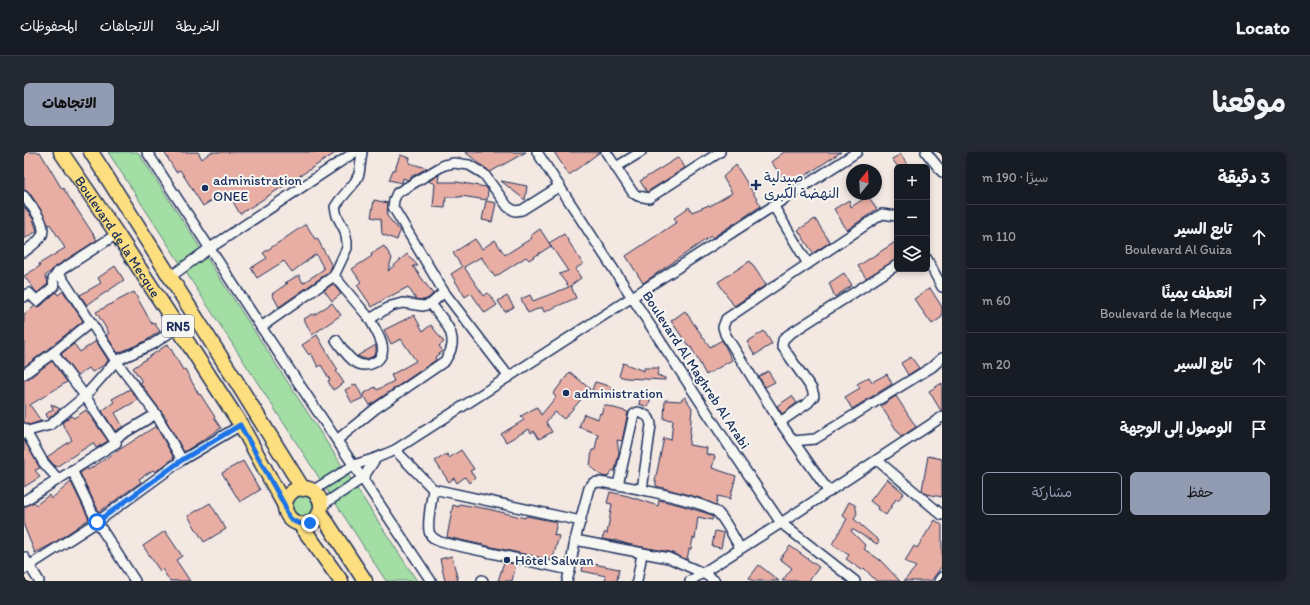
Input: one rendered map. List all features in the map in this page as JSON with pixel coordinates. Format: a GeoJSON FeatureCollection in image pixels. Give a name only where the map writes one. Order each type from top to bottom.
{"type":"FeatureCollection","features":[{"type":"Feature","properties":{"kind":"main road","name":"Boulevard de la Mecque"},"geometry":{"type":"LineString","coordinates":[[61,152],[178,327],[240,425],[285,506]]}},
{"type":"Feature","properties":{"kind":"main road","name":"Boulevard de la Mecque"},"geometry":{"type":"LineString","coordinates":[[91,152],[307,490]]}},
{"type":"Feature","properties":{"kind":"main road"},"geometry":{"type":"LineString","coordinates":[[285,506],[292,492],[307,490]]}},
{"type":"Feature","properties":{"kind":"main road","name":"RN5"},"geometry":{"type":"LineString","coordinates":[[307,490],[316,495],[320,500],[321,509],[366,581]]}},
{"type":"Feature","properties":{"kind":"main road","name":"RN5"},"geometry":{"type":"LineString","coordinates":[[285,506],[291,520],[300,524],[341,581]]}},
{"type":"Feature","properties":{"kind":"main road"},"geometry":{"type":"LineString","coordinates":[[300,524],[310,523],[318,516],[321,509]]}},
{"type":"Feature","properties":{"kind":"street"},"geometry":{"type":"LineString","coordinates":[[147,152],[431,581]]}},
{"type":"Feature","properties":{"kind":"street"},"geometry":{"type":"LineString","coordinates":[[170,277],[340,156],[355,152]]}},
{"type":"Feature","properties":{"kind":"street"},"geometry":{"type":"LineString","coordinates":[[261,326],[334,276],[347,248],[345,231],[337,216],[335,207],[355,182],[359,174],[362,152]]}},
{"type":"Feature","properties":{"kind":"street","name":"Boulevard Al Maghreb Al Arabi"},"geometry":{"type":"LineString","coordinates":[[537,152],[781,523],[855,581]]}},
{"type":"Feature","properties":{"kind":"street"},"geometry":{"type":"LineString","coordinates":[[606,152],[634,193],[638,196],[649,198],[720,152]]}},
{"type":"Feature","properties":{"kind":"street"},"geometry":{"type":"LineString","coordinates":[[616,167],[641,152]]}},
{"type":"Feature","properties":{"kind":"street"},"geometry":{"type":"LineString","coordinates":[[307,490],[354,465],[395,450],[857,152]]}},
{"type":"Feature","properties":{"kind":"street"},"geometry":{"type":"LineString","coordinates":[[926,152],[942,172]]}},
{"type":"Feature","properties":{"kind":"street"},"geometry":{"type":"LineString","coordinates":[[509,377],[444,292],[393,207],[394,200],[397,193],[444,165],[454,163],[469,165],[484,174],[508,208],[515,211],[522,210],[560,186]]}},
{"type":"Feature","properties":{"kind":"street"},"geometry":{"type":"LineString","coordinates":[[24,196],[42,223],[44,229],[41,238],[24,252]]}},
{"type":"Feature","properties":{"kind":"street"},"geometry":{"type":"LineString","coordinates":[[773,205],[808,264]]}},
{"type":"Feature","properties":{"kind":"street"},"geometry":{"type":"LineString","coordinates":[[829,492],[780,422],[724,334],[724,327],[726,319],[882,214],[894,216]]}},
{"type":"Feature","properties":{"kind":"street"},"geometry":{"type":"LineString","coordinates":[[26,292],[36,301],[54,286],[53,279],[58,272],[117,234]]}},
{"type":"Feature","properties":{"kind":"street"},"geometry":{"type":"LineString","coordinates":[[930,265],[942,287]]}},
{"type":"Feature","properties":{"kind":"street"},"geometry":{"type":"LineString","coordinates":[[780,422],[808,404],[814,396],[812,389],[782,346],[783,340],[788,334],[894,267]]}},
{"type":"Feature","properties":{"kind":"street"},"geometry":{"type":"LineString","coordinates":[[58,272],[116,361],[156,414],[182,460]]}},
{"type":"Feature","properties":{"kind":"street"},"geometry":{"type":"LineString","coordinates":[[334,276],[370,320],[383,346],[383,353],[380,359],[373,364],[357,363],[348,357],[336,340]]}},
{"type":"Feature","properties":{"kind":"street"},"geometry":{"type":"LineString","coordinates":[[370,320],[391,306],[403,303],[423,306],[431,304],[444,292]]}},
{"type":"Feature","properties":{"kind":"street"},"geometry":{"type":"LineString","coordinates":[[337,440],[375,409],[445,360],[451,351],[452,344],[450,330],[431,304]]}},
{"type":"Feature","properties":{"kind":"street"},"geometry":{"type":"LineString","coordinates":[[24,374],[91,322]]}},
{"type":"Feature","properties":{"kind":"street"},"geometry":{"type":"LineString","coordinates":[[58,479],[43,462],[25,431],[50,425],[85,396],[116,361],[153,344],[178,327]]}},
{"type":"Feature","properties":{"kind":"street"},"geometry":{"type":"LineString","coordinates":[[53,353],[85,396],[116,442]]}},
{"type":"Feature","properties":{"kind":"street"},"geometry":{"type":"LineString","coordinates":[[793,441],[815,439],[932,366],[942,358]]}},
{"type":"Feature","properties":{"kind":"street"},"geometry":{"type":"LineString","coordinates":[[618,485],[632,418],[634,414],[638,412],[648,416],[651,424],[642,490]]}},
{"type":"Feature","properties":{"kind":"street"},"geometry":{"type":"LineString","coordinates":[[24,501],[116,442],[116,438],[156,414]]}},
{"type":"Feature","properties":{"kind":"street"},"geometry":{"type":"LineString","coordinates":[[690,581],[829,492],[942,417]]}},
{"type":"Feature","properties":{"kind":"street"},"geometry":{"type":"LineString","coordinates":[[26,567],[97,522],[182,460],[240,425]]}},
{"type":"Feature","properties":{"kind":"street"},"geometry":{"type":"LineString","coordinates":[[395,450],[433,489],[581,521]]}},
{"type":"Feature","properties":{"kind":"street"},"geometry":{"type":"LineString","coordinates":[[321,509],[363,478],[376,458]]}},
{"type":"Feature","properties":{"kind":"street"},"geometry":{"type":"LineString","coordinates":[[877,460],[942,515]]}},
{"type":"Feature","properties":{"kind":"street"},"geometry":{"type":"LineString","coordinates":[[72,470],[97,522],[134,580]]}},
{"type":"Feature","properties":{"kind":"street"},"geometry":{"type":"LineString","coordinates":[[567,581],[575,540],[589,488],[593,483],[599,482],[618,485],[701,504],[719,514],[740,548]]}},
{"type":"Feature","properties":{"kind":"street"},"geometry":{"type":"LineString","coordinates":[[433,489],[428,528],[434,539],[440,542],[570,570]]}},
{"type":"Feature","properties":{"kind":"street"},"geometry":{"type":"LineString","coordinates":[[575,540],[669,558],[702,573],[714,581]]}},
{"type":"Feature","properties":{"kind":"street"},"geometry":{"type":"LineString","coordinates":[[637,581],[642,554]]}},
{"type":"Feature","properties":{"kind":"street"},"geometry":{"type":"LineString","coordinates":[[24,557],[26,567],[39,581]]}},
{"type":"Feature","properties":{"kind":"street"},"geometry":{"type":"LineString","coordinates":[[939,581],[942,577]]}},
{"type":"Feature","properties":{"kind":"green space"},"geometry":{"type":"Polygon","coordinates":[[[108,152],[138,152],[417,581],[386,581],[108,152]]]}},
{"type":"Feature","properties":{"kind":"green space"},"geometry":{"type":"Polygon","coordinates":[[[303,495],[311,498],[314,506],[311,514],[303,517],[295,514],[292,506],[295,498],[303,495]]]}},
{"type":"Feature","properties":{"kind":"building"},"geometry":{"type":"Polygon","coordinates":[[[24,152],[40,152],[62,189],[63,188],[97,240],[55,267],[45,276],[48,284],[37,293],[24,276],[40,266],[39,264],[65,248],[50,224],[48,225],[29,192],[24,190],[24,152]]]}},
{"type":"Feature","properties":{"kind":"building"},"geometry":{"type":"Polygon","coordinates":[[[164,152],[198,152],[202,159],[211,152],[337,152],[240,214],[227,191],[203,206],[180,170],[176,172],[164,152]]]}},
{"type":"Feature","properties":{"kind":"building"},"geometry":{"type":"Polygon","coordinates":[[[465,152],[526,152],[490,172],[465,152]]]}},
{"type":"Feature","properties":{"kind":"building"},"geometry":{"type":"Polygon","coordinates":[[[554,152],[600,152],[569,175],[554,152]]]}},
{"type":"Feature","properties":{"kind":"building"},"geometry":{"type":"Polygon","coordinates":[[[784,152],[841,152],[802,178],[803,179],[791,188],[771,162],[784,152]]]}},
{"type":"Feature","properties":{"kind":"building"},"geometry":{"type":"Polygon","coordinates":[[[901,154],[907,164],[896,164],[892,159],[901,154]]]}},
{"type":"Feature","properties":{"kind":"building"},"geometry":{"type":"Polygon","coordinates":[[[400,155],[410,158],[409,163],[427,168],[411,176],[408,180],[403,178],[402,183],[389,180],[393,170],[395,170],[400,155]]]}},
{"type":"Feature","properties":{"kind":"building"},"geometry":{"type":"Polygon","coordinates":[[[679,157],[685,168],[647,192],[640,181],[679,157]]]}},
{"type":"Feature","properties":{"kind":"building"},"geometry":{"type":"Polygon","coordinates":[[[736,165],[761,206],[712,238],[711,236],[643,283],[626,256],[677,222],[674,218],[689,207],[692,212],[709,205],[710,206],[732,193],[723,177],[736,165]]]}},
{"type":"Feature","properties":{"kind":"building"},"geometry":{"type":"Polygon","coordinates":[[[439,175],[438,182],[457,182],[486,187],[488,190],[487,200],[461,196],[446,197],[445,208],[433,207],[435,184],[428,181],[439,175]]]}},
{"type":"Feature","properties":{"kind":"building"},"geometry":{"type":"Polygon","coordinates":[[[501,181],[527,186],[525,200],[501,181]]]}},
{"type":"Feature","properties":{"kind":"building"},"geometry":{"type":"Polygon","coordinates":[[[374,200],[388,203],[387,216],[400,231],[397,240],[382,234],[381,219],[371,217],[374,200]]]}},
{"type":"Feature","properties":{"kind":"building"},"geometry":{"type":"Polygon","coordinates":[[[849,200],[851,207],[862,200],[871,200],[877,209],[847,230],[834,209],[849,200]]]}},
{"type":"Feature","properties":{"kind":"building"},"geometry":{"type":"Polygon","coordinates":[[[486,201],[496,203],[492,222],[482,220],[486,201]]]}},
{"type":"Feature","properties":{"kind":"building"},"geometry":{"type":"Polygon","coordinates":[[[24,206],[33,219],[37,231],[24,239],[24,206]]]}},
{"type":"Feature","properties":{"kind":"building"},"geometry":{"type":"Polygon","coordinates":[[[815,219],[830,242],[813,253],[798,230],[815,219]]]}},
{"type":"Feature","properties":{"kind":"building"},"geometry":{"type":"Polygon","coordinates":[[[306,224],[315,239],[317,238],[332,266],[329,272],[279,307],[272,294],[288,283],[285,283],[299,275],[303,283],[324,269],[316,254],[292,272],[284,261],[257,278],[251,268],[267,258],[263,253],[306,224]]]}},
{"type":"Feature","properties":{"kind":"building"},"geometry":{"type":"Polygon","coordinates":[[[540,229],[551,246],[529,260],[526,257],[495,277],[481,257],[464,267],[484,296],[488,293],[497,305],[485,313],[471,293],[465,297],[451,274],[462,267],[453,253],[475,239],[482,249],[495,240],[505,255],[532,238],[530,236],[540,229]]]}},
{"type":"Feature","properties":{"kind":"building"},"geometry":{"type":"Polygon","coordinates":[[[564,234],[583,264],[575,269],[581,278],[570,286],[576,298],[544,312],[542,307],[528,313],[521,299],[530,295],[533,301],[569,287],[559,274],[568,271],[549,243],[564,234]]]}},
{"type":"Feature","properties":{"kind":"building"},"geometry":{"type":"Polygon","coordinates":[[[894,243],[894,261],[866,278],[858,266],[894,243]]]}},
{"type":"Feature","properties":{"kind":"building"},"geometry":{"type":"Polygon","coordinates":[[[384,246],[392,258],[388,271],[407,254],[418,266],[413,266],[433,294],[427,299],[416,299],[408,287],[389,296],[372,307],[357,285],[361,282],[352,269],[384,246]]]}},
{"type":"Feature","properties":{"kind":"building"},"geometry":{"type":"Polygon","coordinates":[[[750,261],[766,285],[734,306],[718,282],[750,261]]]}},
{"type":"Feature","properties":{"kind":"building"},"geometry":{"type":"Polygon","coordinates":[[[115,266],[124,280],[87,305],[80,295],[101,283],[98,278],[115,266]]]}},
{"type":"Feature","properties":{"kind":"building"},"geometry":{"type":"Polygon","coordinates":[[[844,273],[852,285],[835,297],[829,283],[844,273]]]}},
{"type":"Feature","properties":{"kind":"building"},"geometry":{"type":"Polygon","coordinates":[[[333,284],[341,294],[332,301],[324,290],[333,284]]]}},
{"type":"Feature","properties":{"kind":"building"},"geometry":{"type":"Polygon","coordinates":[[[930,288],[942,307],[942,317],[932,324],[914,299],[930,288]]]}},
{"type":"Feature","properties":{"kind":"building"},"geometry":{"type":"Polygon","coordinates":[[[63,291],[83,321],[24,367],[24,314],[35,306],[41,306],[56,292],[58,295],[63,291]]]}},
{"type":"Feature","properties":{"kind":"building"},"geometry":{"type":"Polygon","coordinates":[[[134,292],[152,324],[154,323],[160,331],[144,342],[118,353],[106,335],[109,333],[96,312],[134,292]]]}},
{"type":"Feature","properties":{"kind":"building"},"geometry":{"type":"Polygon","coordinates":[[[507,296],[514,307],[505,312],[498,301],[507,296]]]}},
{"type":"Feature","properties":{"kind":"building"},"geometry":{"type":"Polygon","coordinates":[[[332,303],[341,315],[312,335],[304,319],[312,314],[314,315],[332,303]]]}},
{"type":"Feature","properties":{"kind":"building"},"geometry":{"type":"Polygon","coordinates":[[[685,311],[710,347],[722,340],[732,360],[706,375],[691,347],[690,348],[671,321],[685,311]]]}},
{"type":"Feature","properties":{"kind":"building"},"geometry":{"type":"Polygon","coordinates":[[[414,315],[423,331],[431,325],[444,342],[439,346],[443,351],[435,357],[436,360],[370,405],[363,394],[375,387],[377,390],[394,381],[391,375],[416,361],[401,339],[391,344],[384,330],[414,315]]]}},
{"type":"Feature","properties":{"kind":"building"},"geometry":{"type":"Polygon","coordinates":[[[764,331],[772,344],[755,355],[747,342],[764,331]]]}},
{"type":"Feature","properties":{"kind":"building"},"geometry":{"type":"Polygon","coordinates":[[[317,335],[344,383],[333,390],[328,381],[330,380],[321,365],[318,367],[311,353],[309,355],[302,345],[317,335]]]}},
{"type":"Feature","properties":{"kind":"building"},"geometry":{"type":"Polygon","coordinates":[[[96,341],[108,360],[106,364],[92,372],[89,368],[77,376],[61,354],[74,344],[80,352],[96,341]]]}},
{"type":"Feature","properties":{"kind":"building"},"geometry":{"type":"Polygon","coordinates":[[[168,344],[221,428],[184,452],[166,420],[167,419],[140,383],[142,382],[133,368],[168,344]]]}},
{"type":"Feature","properties":{"kind":"building"},"geometry":{"type":"Polygon","coordinates":[[[376,345],[376,353],[372,357],[365,359],[357,356],[376,345]]]}},
{"type":"Feature","properties":{"kind":"building"},"geometry":{"type":"Polygon","coordinates":[[[911,357],[919,368],[908,375],[901,363],[911,357]]]}},
{"type":"Feature","properties":{"kind":"building"},"geometry":{"type":"Polygon","coordinates":[[[52,361],[67,382],[30,405],[41,421],[29,425],[24,422],[24,380],[28,379],[52,361]]]}},
{"type":"Feature","properties":{"kind":"building"},"geometry":{"type":"Polygon","coordinates":[[[623,363],[644,371],[644,368],[659,368],[657,375],[665,378],[665,380],[626,378],[619,376],[623,363]]]}},
{"type":"Feature","properties":{"kind":"building"},"geometry":{"type":"Polygon","coordinates":[[[768,371],[775,382],[765,387],[759,377],[768,371]]]}},
{"type":"Feature","properties":{"kind":"building"},"geometry":{"type":"Polygon","coordinates":[[[570,372],[590,389],[564,419],[555,412],[546,422],[552,432],[539,439],[534,431],[531,433],[529,429],[506,442],[501,434],[524,420],[521,416],[537,407],[541,415],[556,397],[553,394],[570,372]]]}},
{"type":"Feature","properties":{"kind":"building"},"geometry":{"type":"Polygon","coordinates":[[[887,374],[892,384],[852,409],[845,397],[860,388],[857,384],[869,377],[872,382],[887,374]]]}},
{"type":"Feature","properties":{"kind":"building"},"geometry":{"type":"Polygon","coordinates":[[[595,382],[613,387],[607,398],[592,390],[595,382]]]}},
{"type":"Feature","properties":{"kind":"building"},"geometry":{"type":"Polygon","coordinates":[[[942,383],[942,411],[941,411],[929,391],[942,383]]]}},
{"type":"Feature","properties":{"kind":"building"},"geometry":{"type":"Polygon","coordinates":[[[356,384],[363,398],[352,403],[345,390],[356,384]]]}},
{"type":"Feature","properties":{"kind":"building"},"geometry":{"type":"Polygon","coordinates":[[[130,389],[138,400],[115,413],[123,427],[115,431],[102,411],[114,402],[112,399],[130,389]]]}},
{"type":"Feature","properties":{"kind":"building"},"geometry":{"type":"Polygon","coordinates":[[[641,395],[651,398],[648,407],[639,404],[641,395]]]}},
{"type":"Feature","properties":{"kind":"building"},"geometry":{"type":"Polygon","coordinates":[[[792,396],[797,403],[782,414],[777,406],[792,396]]]}},
{"type":"Feature","properties":{"kind":"building"},"geometry":{"type":"Polygon","coordinates":[[[896,396],[916,427],[901,437],[881,406],[896,396]]]}},
{"type":"Feature","properties":{"kind":"building"},"geometry":{"type":"Polygon","coordinates":[[[685,397],[692,408],[689,445],[707,448],[706,454],[715,456],[712,468],[736,476],[730,499],[718,496],[716,505],[700,498],[656,486],[655,481],[664,438],[671,440],[673,420],[664,419],[665,400],[680,401],[685,397]]]}},
{"type":"Feature","properties":{"kind":"building"},"geometry":{"type":"Polygon","coordinates":[[[51,404],[60,409],[48,419],[46,414],[53,409],[51,404]]]}},
{"type":"Feature","properties":{"kind":"building"},"geometry":{"type":"Polygon","coordinates":[[[604,405],[628,412],[622,441],[617,440],[619,452],[615,471],[613,470],[607,477],[602,476],[590,466],[592,450],[595,450],[598,434],[579,427],[584,414],[598,419],[604,405]]]}},
{"type":"Feature","properties":{"kind":"building"},"geometry":{"type":"Polygon","coordinates":[[[86,410],[108,441],[96,448],[93,443],[56,467],[47,457],[72,440],[62,423],[71,416],[74,418],[86,410]]]}},
{"type":"Feature","properties":{"kind":"building"},"geometry":{"type":"Polygon","coordinates":[[[156,426],[174,458],[155,472],[153,470],[139,479],[141,482],[99,512],[80,473],[87,468],[88,470],[156,426]]]}},
{"type":"Feature","properties":{"kind":"building"},"geometry":{"type":"Polygon","coordinates":[[[24,440],[40,468],[35,470],[40,477],[24,487],[24,440]]]}},
{"type":"Feature","properties":{"kind":"building"},"geometry":{"type":"Polygon","coordinates":[[[461,450],[474,469],[470,471],[475,477],[469,483],[465,477],[457,483],[454,478],[449,482],[435,461],[447,454],[449,458],[461,450]]]}},
{"type":"Feature","properties":{"kind":"building"},"geometry":{"type":"Polygon","coordinates":[[[928,456],[942,459],[942,497],[927,494],[922,490],[928,456]]]}},
{"type":"Feature","properties":{"kind":"building"},"geometry":{"type":"Polygon","coordinates":[[[243,461],[260,490],[240,502],[222,473],[243,461]]]}},
{"type":"Feature","properties":{"kind":"building"},"geometry":{"type":"Polygon","coordinates":[[[887,479],[904,493],[898,500],[896,499],[886,515],[877,509],[878,507],[870,501],[887,479]]]}},
{"type":"Feature","properties":{"kind":"building"},"geometry":{"type":"Polygon","coordinates":[[[71,482],[89,519],[54,543],[35,553],[24,526],[24,507],[34,502],[36,505],[49,495],[51,499],[71,482]]]}},
{"type":"Feature","properties":{"kind":"building"},"geometry":{"type":"Polygon","coordinates":[[[610,492],[658,506],[659,500],[680,505],[709,514],[713,517],[712,520],[698,517],[695,539],[693,538],[687,560],[670,552],[631,545],[614,540],[602,539],[605,532],[607,534],[612,504],[607,503],[610,492]]]}},
{"type":"Feature","properties":{"kind":"building"},"geometry":{"type":"Polygon","coordinates":[[[849,502],[855,505],[857,513],[854,519],[879,541],[877,544],[852,529],[851,531],[866,546],[864,549],[880,560],[900,581],[876,581],[864,568],[862,570],[846,559],[849,555],[832,544],[847,519],[842,515],[849,502]]]}},
{"type":"Feature","properties":{"kind":"building"},"geometry":{"type":"Polygon","coordinates":[[[210,503],[226,529],[204,542],[188,516],[210,503]]]}},
{"type":"Feature","properties":{"kind":"building"},"geometry":{"type":"Polygon","coordinates":[[[459,504],[525,518],[526,516],[557,522],[554,535],[559,536],[553,558],[551,558],[551,560],[447,537],[453,505],[459,507],[459,504]]]}},
{"type":"Feature","properties":{"kind":"building"},"geometry":{"type":"Polygon","coordinates":[[[935,520],[942,525],[942,566],[931,581],[904,581],[916,567],[905,561],[914,546],[917,548],[935,520]]]}},
{"type":"Feature","properties":{"kind":"building"},"geometry":{"type":"Polygon","coordinates":[[[165,531],[182,556],[176,560],[190,581],[170,581],[162,569],[160,571],[143,546],[165,531]]]}},
{"type":"Feature","properties":{"kind":"building"},"geometry":{"type":"Polygon","coordinates":[[[715,531],[724,533],[721,548],[712,546],[715,531]]]}},
{"type":"Feature","properties":{"kind":"building"},"geometry":{"type":"Polygon","coordinates":[[[790,546],[819,567],[809,581],[782,581],[792,568],[780,559],[790,546]]]}},
{"type":"Feature","properties":{"kind":"building"},"geometry":{"type":"Polygon","coordinates":[[[452,556],[458,581],[445,581],[440,559],[452,556]]]}},
{"type":"Feature","properties":{"kind":"building"},"geometry":{"type":"Polygon","coordinates":[[[504,562],[516,564],[512,581],[498,581],[504,562]]]}},
{"type":"Feature","properties":{"kind":"building"},"geometry":{"type":"Polygon","coordinates":[[[584,562],[619,569],[617,581],[605,581],[606,576],[582,571],[584,562]]]}},
{"type":"Feature","properties":{"kind":"building"},"geometry":{"type":"Polygon","coordinates":[[[759,565],[779,581],[753,581],[749,578],[759,565]]]}},
{"type":"Feature","properties":{"kind":"place","name":"صيدلية النهضة الكبرى"},"geometry":{"type":"Point","coordinates":[756,185]}},
{"type":"Feature","properties":{"kind":"place","name":"administration ONEE"},"geometry":{"type":"Point","coordinates":[205,188]}},
{"type":"Feature","properties":{"kind":"place","name":"administration"},"geometry":{"type":"Point","coordinates":[566,393]}},
{"type":"Feature","properties":{"kind":"place","name":"Hôtel Salwan"},"geometry":{"type":"Point","coordinates":[507,560]}},
{"type":"Feature","properties":{"kind":"route"},"geometry":{"type":"LineString","coordinates":[[97,522],[182,460],[240,425],[285,506],[288,516],[291,520],[300,524],[310,523]]}}]}
